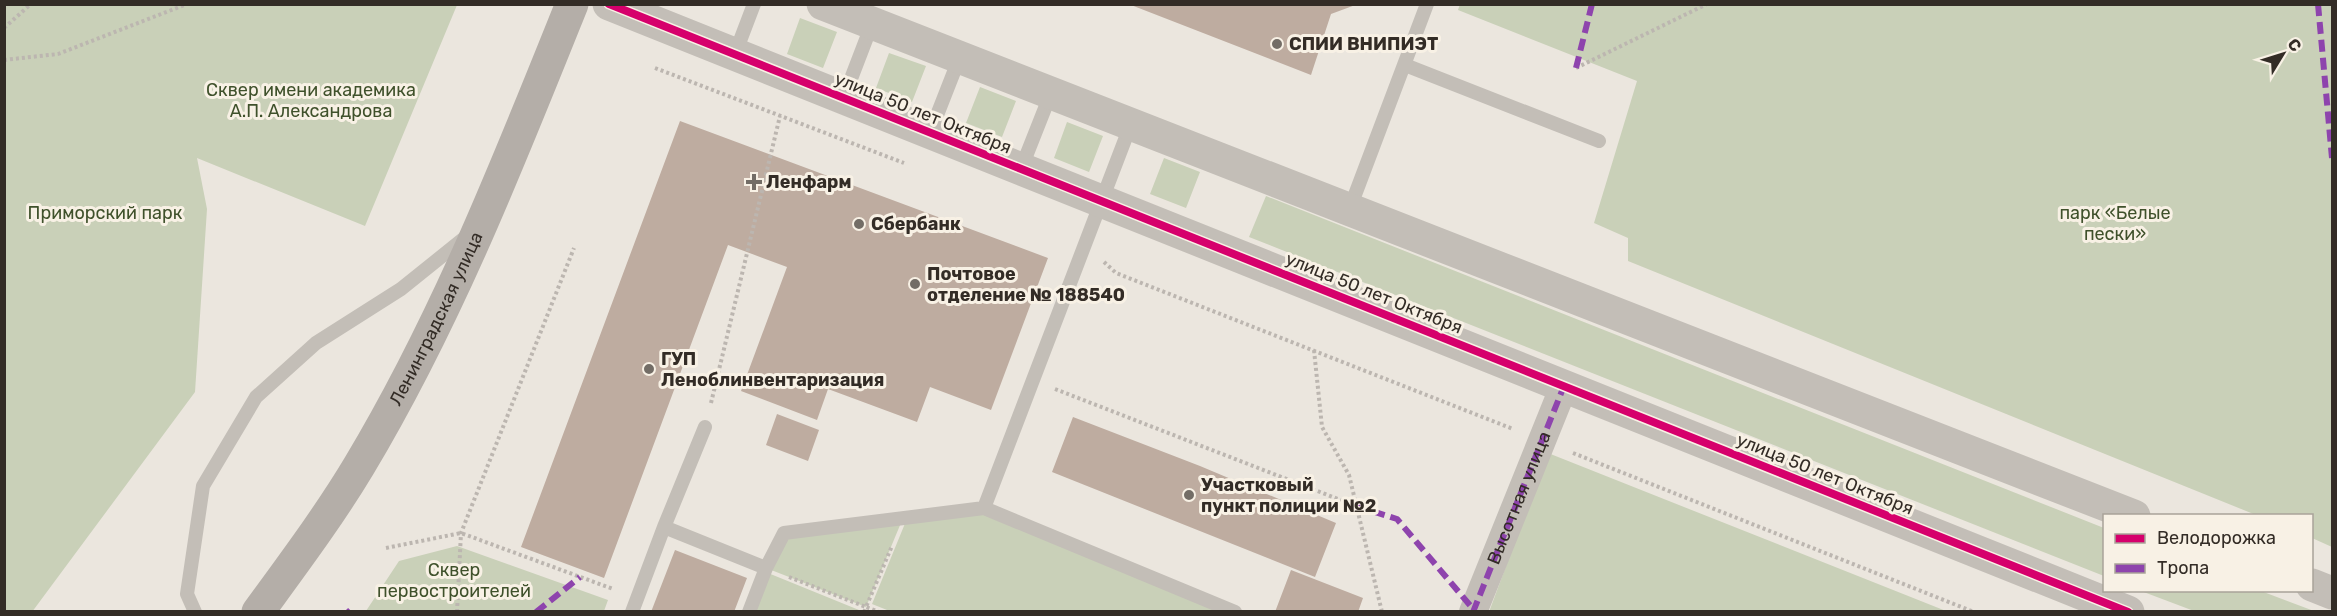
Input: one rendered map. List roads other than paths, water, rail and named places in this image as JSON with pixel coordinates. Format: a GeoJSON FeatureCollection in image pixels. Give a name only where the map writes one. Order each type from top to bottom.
{"type":"FeatureCollection","features":[{"type":"Feature","properties":{"kind":"main road","name":"Ленинградская улица"},"geometry":{"type":"LineString","coordinates":[[258,612],[359,467],[414,367],[480,225],[572,4]]}},
{"type":"Feature","properties":{"kind":"street","name":"улица 50 лет Октября"},"geometry":{"type":"LineString","coordinates":[[609,4],[2128,612]]}},
{"type":"Feature","properties":{"kind":"street"},"geometry":{"type":"LineString","coordinates":[[823,4],[2129,514]]}},
{"type":"Feature","properties":{"kind":"street","name":"Высотная улица"},"geometry":{"type":"LineString","coordinates":[[1473,612],[1564,386]]}},
{"type":"Feature","properties":{"kind":"street"},"geometry":{"type":"LineString","coordinates":[[2313,585],[2332,593]]}},
{"type":"Feature","properties":{"kind":"lane"},"geometry":{"type":"LineString","coordinates":[[735,54],[754,4]]}},
{"type":"Feature","properties":{"kind":"lane"},"geometry":{"type":"LineString","coordinates":[[1350,208],[1427,4]]}},
{"type":"Feature","properties":{"kind":"lane"},"geometry":{"type":"LineString","coordinates":[[844,98],[872,24]]}},
{"type":"Feature","properties":{"kind":"lane"},"geometry":{"type":"LineString","coordinates":[[930,133],[960,58]]}},
{"type":"Feature","properties":{"kind":"lane"},"geometry":{"type":"LineString","coordinates":[[1405,65],[1599,141]]}},
{"type":"Feature","properties":{"kind":"lane"},"geometry":{"type":"LineString","coordinates":[[1022,169],[1051,93]]}},
{"type":"Feature","properties":{"kind":"lane"},"geometry":{"type":"LineString","coordinates":[[984,508],[1031,380],[1131,124]]}},
{"type":"Feature","properties":{"kind":"lane"},"geometry":{"type":"LineString","coordinates":[[195,612],[187,594],[203,486],[256,396],[316,343],[401,289],[480,225]]}},
{"type":"Feature","properties":{"kind":"lane"},"geometry":{"type":"LineString","coordinates":[[632,612],[705,427]]}},
{"type":"Feature","properties":{"kind":"lane"},"geometry":{"type":"LineString","coordinates":[[749,612],[766,568],[784,533],[984,508],[1235,612]]}},
{"type":"Feature","properties":{"kind":"lane"},"geometry":{"type":"LineString","coordinates":[[664,527],[766,568]]}},
{"type":"Feature","properties":{"kind":"place","name":"СПИИ ВНИПИЭТ"},"geometry":{"type":"Point","coordinates":[1277,44]}},
{"type":"Feature","properties":{"kind":"place","name":"Ленфарм"},"geometry":{"type":"Point","coordinates":[754,182]}},
{"type":"Feature","properties":{"kind":"place","name":"Сбербанк"},"geometry":{"type":"Point","coordinates":[859,224]}},
{"type":"Feature","properties":{"kind":"place","name":"Почтовое отделение № 188540"},"geometry":{"type":"Point","coordinates":[915,284]}},
{"type":"Feature","properties":{"kind":"place","name":"ГУП Леноблинвентаризация"},"geometry":{"type":"Point","coordinates":[649,369]}},
{"type":"Feature","properties":{"kind":"place","name":"Участковый пункт полиции №2"},"geometry":{"type":"Point","coordinates":[1189,495]}},
{"type":"Feature","properties":{"kind":"park label","name":"Сквер имени академика А.П. Александрова"},"geometry":{"type":"Point","coordinates":[311,100]}},
{"type":"Feature","properties":{"kind":"park label","name":"Приморский парк"},"geometry":{"type":"Point","coordinates":[105,213]}},
{"type":"Feature","properties":{"kind":"park label","name":"парк «Белые пески»"},"geometry":{"type":"Point","coordinates":[2115,223]}},
{"type":"Feature","properties":{"kind":"park label","name":"Сквер первостроителей"},"geometry":{"type":"Point","coordinates":[454,580]}}]}
